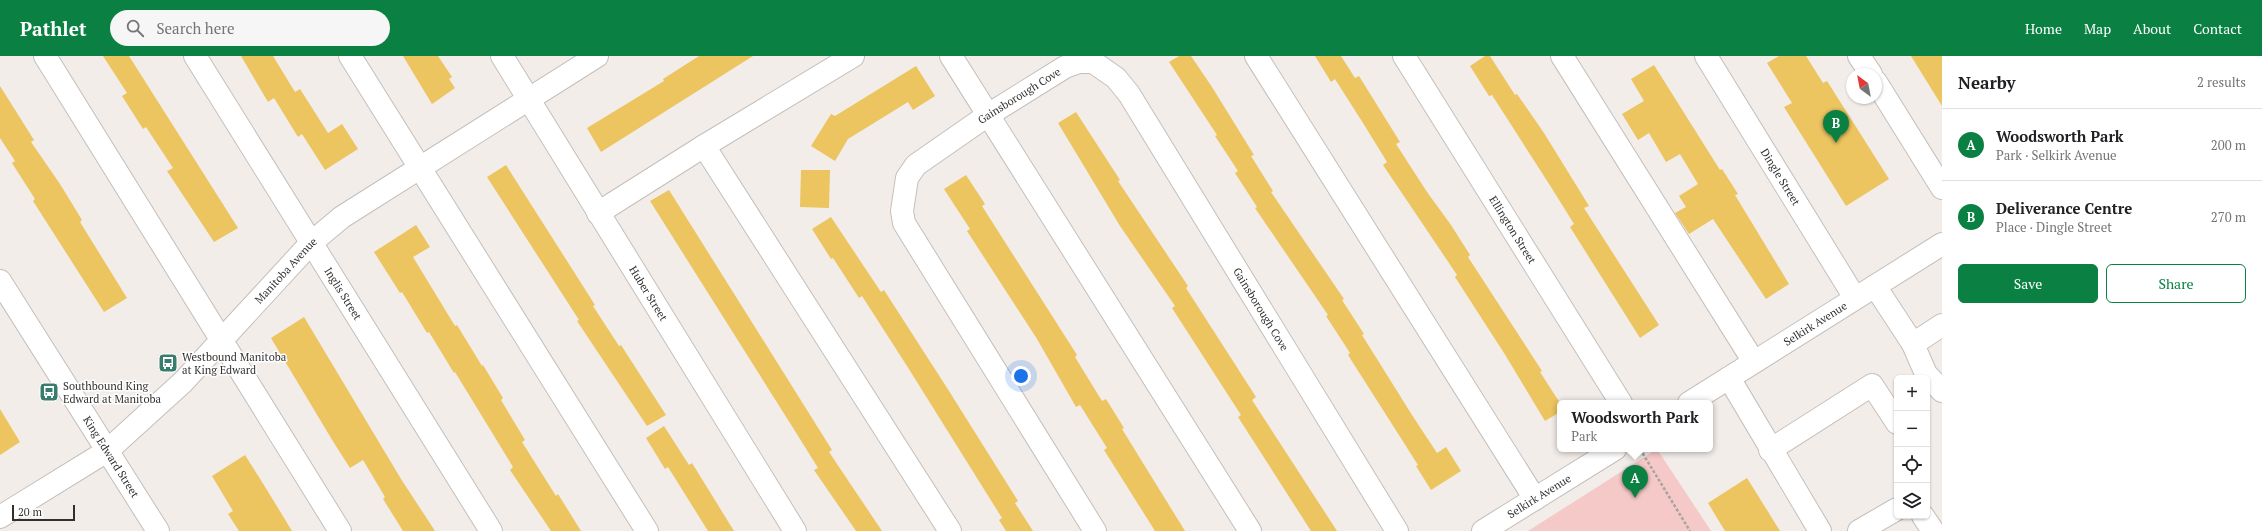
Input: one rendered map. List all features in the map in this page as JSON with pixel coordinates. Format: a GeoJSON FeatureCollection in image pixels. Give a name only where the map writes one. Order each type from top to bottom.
{"type":"FeatureCollection","features":[{"type":"Feature","properties":{"kind":"street"},"geometry":{"type":"LineString","coordinates":[[45,56],[340,531]]}},
{"type":"Feature","properties":{"kind":"street","name":"Inglis Street"},"geometry":{"type":"LineString","coordinates":[[195,56],[491,531]]}},
{"type":"Feature","properties":{"kind":"street"},"geometry":{"type":"LineString","coordinates":[[350,56],[647,531]]}},
{"type":"Feature","properties":{"kind":"street","name":"Huber Street"},"geometry":{"type":"LineString","coordinates":[[502,56],[795,531]]}},
{"type":"Feature","properties":{"kind":"street","name":"Manitoba Avenue"},"geometry":{"type":"LineString","coordinates":[[0,517],[107,451],[183,382],[311,243],[342,217],[597,56]]}},
{"type":"Feature","properties":{"kind":"street"},"geometry":{"type":"LineString","coordinates":[[598,213],[704,146],[853,56]]}},
{"type":"Feature","properties":{"kind":"street"},"geometry":{"type":"LineString","coordinates":[[951,56],[1250,531]]}},
{"type":"Feature","properties":{"kind":"street"},"geometry":{"type":"LineString","coordinates":[[1256,56],[1534,499]]}},
{"type":"Feature","properties":{"kind":"street","name":"Ellington Street"},"geometry":{"type":"LineString","coordinates":[[1404,56],[1619,400]]}},
{"type":"Feature","properties":{"kind":"street"},"geometry":{"type":"LineString","coordinates":[[1562,56],[1754,362]]}},
{"type":"Feature","properties":{"kind":"street","name":"Dingle Street"},"geometry":{"type":"LineString","coordinates":[[1706,56],[1855,298]]}},
{"type":"Feature","properties":{"kind":"street"},"geometry":{"type":"LineString","coordinates":[[1859,56],[1867,68]]}},
{"type":"Feature","properties":{"kind":"street","name":"Gainsborough Cove"},"geometry":{"type":"LineString","coordinates":[[1095,531],[904,223],[902,211],[907,178],[916,165],[988,115],[1065,67],[1079,62],[1093,62],[1116,78],[1129,94],[1397,531]]}},
{"type":"Feature","properties":{"kind":"street"},"geometry":{"type":"LineString","coordinates":[[1882,92],[1942,188]]}},
{"type":"Feature","properties":{"kind":"street"},"geometry":{"type":"LineString","coordinates":[[704,146],[950,531]]}},
{"type":"Feature","properties":{"kind":"street","name":"Selkirk Avenue"},"geometry":{"type":"LineString","coordinates":[[1694,400],[1942,244]]}},
{"type":"Feature","properties":{"kind":"street","name":"King Edward Street"},"geometry":{"type":"LineString","coordinates":[[0,281],[158,531]]}},
{"type":"Feature","properties":{"kind":"street"},"geometry":{"type":"LineString","coordinates":[[1875,286],[1913,344],[1926,374],[1942,391]]}},
{"type":"Feature","properties":{"kind":"street"},"geometry":{"type":"LineString","coordinates":[[1913,344],[1942,325]]}},
{"type":"Feature","properties":{"kind":"street"},"geometry":{"type":"LineString","coordinates":[[1729,378],[1770,450],[1820,531]]}},
{"type":"Feature","properties":{"kind":"street"},"geometry":{"type":"LineString","coordinates":[[1770,450],[1872,385],[1894,418]]}},
{"type":"Feature","properties":{"kind":"street","name":"Selkirk Avenue"},"geometry":{"type":"LineString","coordinates":[[1483,531],[1610,452]]}},
{"type":"Feature","properties":{"kind":"street"},"geometry":{"type":"LineString","coordinates":[[1859,531],[1894,511]]}},
{"type":"Feature","properties":{"kind":"street"},"geometry":{"type":"LineString","coordinates":[[1925,519],[1933,531]]}},
{"type":"Feature","properties":{"kind":"path"},"geometry":{"type":"LineString","coordinates":[[1642,452],[1690,531]]}},
{"type":"Feature","properties":{"kind":"shaded area"},"geometry":{"type":"Polygon","coordinates":[[[1652,452],[1659,452],[1711,531],[1528,531],[1652,452]]]}},
{"type":"Feature","properties":{"kind":"building"},"geometry":{"type":"Polygon","coordinates":[[[103,56],[129,56],[238,228],[214,242],[167,171],[173,168],[146,127],[143,129],[122,96],[127,93],[103,56]]]}},
{"type":"Feature","properties":{"kind":"building"},"geometry":{"type":"Polygon","coordinates":[[[241,56],[273,56],[295,92],[300,89],[328,133],[342,124],[358,149],[325,170],[302,134],[298,137],[274,98],[268,102],[241,56]]]}},
{"type":"Feature","properties":{"kind":"building"},"geometry":{"type":"Polygon","coordinates":[[[403,56],[438,56],[452,77],[449,79],[455,88],[432,104],[403,56]]]}},
{"type":"Feature","properties":{"kind":"building"},"geometry":{"type":"Polygon","coordinates":[[[699,56],[753,56],[601,152],[587,128],[664,81],[663,79],[699,56]]]}},
{"type":"Feature","properties":{"kind":"building"},"geometry":{"type":"Polygon","coordinates":[[[1179,56],[1191,56],[1254,155],[1251,156],[1273,191],[1271,192],[1344,299],[1342,300],[1364,334],[1362,335],[1412,415],[1437,453],[1446,447],[1461,471],[1431,490],[1416,466],[1418,465],[1348,355],[1350,353],[1326,316],[1328,315],[1255,208],[1257,207],[1235,173],[1238,171],[1215,136],[1217,135],[1169,62],[1179,56]]]}},
{"type":"Feature","properties":{"kind":"building"},"geometry":{"type":"Polygon","coordinates":[[[1315,56],[1341,56],[1355,78],[1359,76],[1400,142],[1396,144],[1427,192],[1451,225],[1470,255],[1468,257],[1542,371],[1540,372],[1558,400],[1557,414],[1545,421],[1504,353],[1455,277],[1457,275],[1383,165],[1387,162],[1363,123],[1335,79],[1331,82],[1315,56]]]}},
{"type":"Feature","properties":{"kind":"building"},"geometry":{"type":"Polygon","coordinates":[[[1485,56],[1490,56],[1515,95],[1517,94],[1544,133],[1589,206],[1584,208],[1659,325],[1640,338],[1570,227],[1574,224],[1551,187],[1492,95],[1489,96],[1470,66],[1485,56]]]}},
{"type":"Feature","properties":{"kind":"building"},"geometry":{"type":"Polygon","coordinates":[[[1779,56],[1806,56],[1823,83],[1827,81],[1889,179],[1846,206],[1784,107],[1792,103],[1767,63],[1779,56]]]}},
{"type":"Feature","properties":{"kind":"building"},"geometry":{"type":"Polygon","coordinates":[[[1911,56],[1942,56],[1942,106],[1911,56]]]}},
{"type":"Feature","properties":{"kind":"building"},"geometry":{"type":"Polygon","coordinates":[[[1654,65],[1720,170],[1722,169],[1738,194],[1735,195],[1789,284],[1766,299],[1713,219],[1689,234],[1675,213],[1686,207],[1679,196],[1698,184],[1680,154],[1666,162],[1649,133],[1638,140],[1622,114],[1644,101],[1631,79],[1654,65]]]}},
{"type":"Feature","properties":{"kind":"building"},"geometry":{"type":"Polygon","coordinates":[[[916,66],[935,96],[913,110],[908,102],[848,139],[835,161],[811,146],[831,114],[835,116],[916,66]]]}},
{"type":"Feature","properties":{"kind":"building"},"geometry":{"type":"Polygon","coordinates":[[[0,86],[34,140],[31,142],[60,184],[82,220],[80,222],[127,298],[104,312],[33,201],[35,199],[12,163],[15,161],[0,138],[0,86]]]}},
{"type":"Feature","properties":{"kind":"building"},"geometry":{"type":"Polygon","coordinates":[[[1076,112],[1120,180],[1118,181],[1188,286],[1186,288],[1256,397],[1252,400],[1337,531],[1311,531],[1238,417],[1241,415],[1172,308],[1175,306],[1120,226],[1058,123],[1076,112]]]}},
{"type":"Feature","properties":{"kind":"building"},"geometry":{"type":"Polygon","coordinates":[[[506,165],[595,305],[593,306],[619,346],[621,345],[666,415],[647,426],[577,321],[579,320],[487,177],[506,165]]]}},
{"type":"Feature","properties":{"kind":"building"},"geometry":{"type":"Polygon","coordinates":[[[801,170],[830,170],[829,208],[800,207],[801,170]]]}},
{"type":"Feature","properties":{"kind":"building"},"geometry":{"type":"Polygon","coordinates":[[[966,175],[985,204],[982,206],[1077,355],[1075,357],[1102,401],[1106,399],[1124,428],[1122,429],[1185,531],[1155,531],[1104,450],[1107,448],[1080,405],[1076,407],[1037,339],[967,231],[970,229],[944,189],[966,175]]]}},
{"type":"Feature","properties":{"kind":"building"},"geometry":{"type":"Polygon","coordinates":[[[669,190],[832,450],[829,452],[882,531],[856,531],[814,470],[818,468],[650,201],[669,190]]]}},
{"type":"Feature","properties":{"kind":"building"},"geometry":{"type":"Polygon","coordinates":[[[831,217],[881,292],[884,290],[949,391],[1018,501],[1015,503],[1033,531],[1006,531],[999,520],[1002,518],[862,296],[859,298],[833,258],[831,259],[812,229],[831,217]]]}},
{"type":"Feature","properties":{"kind":"building"},"geometry":{"type":"Polygon","coordinates":[[[416,225],[430,247],[413,257],[455,326],[457,325],[503,398],[501,400],[525,440],[522,442],[556,496],[558,494],[581,531],[551,531],[510,470],[513,467],[455,372],[454,373],[429,332],[427,333],[402,292],[400,293],[374,252],[416,225]]]}},
{"type":"Feature","properties":{"kind":"building"},"geometry":{"type":"Polygon","coordinates":[[[304,317],[401,479],[435,531],[403,531],[383,499],[385,497],[363,460],[350,468],[334,443],[271,338],[304,317]]]}},
{"type":"Feature","properties":{"kind":"building"},"geometry":{"type":"Polygon","coordinates":[[[0,409],[20,442],[0,455],[0,409]]]}},
{"type":"Feature","properties":{"kind":"building"},"geometry":{"type":"Polygon","coordinates":[[[664,426],[689,465],[692,463],[734,531],[708,531],[668,467],[665,469],[646,438],[664,426]]]}},
{"type":"Feature","properties":{"kind":"building"},"geometry":{"type":"Polygon","coordinates":[[[245,455],[292,531],[239,531],[228,514],[233,511],[212,476],[245,455]]]}},
{"type":"Feature","properties":{"kind":"building"},"geometry":{"type":"Polygon","coordinates":[[[1747,478],[1780,531],[1725,531],[1708,503],[1747,478]]]}},
{"type":"Feature","properties":{"kind":"place","name":"Deliverance Centre"},"geometry":{"type":"Point","coordinates":[1836,143]}},
{"type":"Feature","properties":{"kind":"place","name":"Westbound Manitoba at King Edward"},"geometry":{"type":"Point","coordinates":[168,363]}},
{"type":"Feature","properties":{"kind":"place","name":"Southbound King Edward at Manitoba"},"geometry":{"type":"Point","coordinates":[49,392]}},
{"type":"Feature","properties":{"kind":"place","name":"Woodsworth Park"},"geometry":{"type":"Point","coordinates":[1635,498]}}]}
